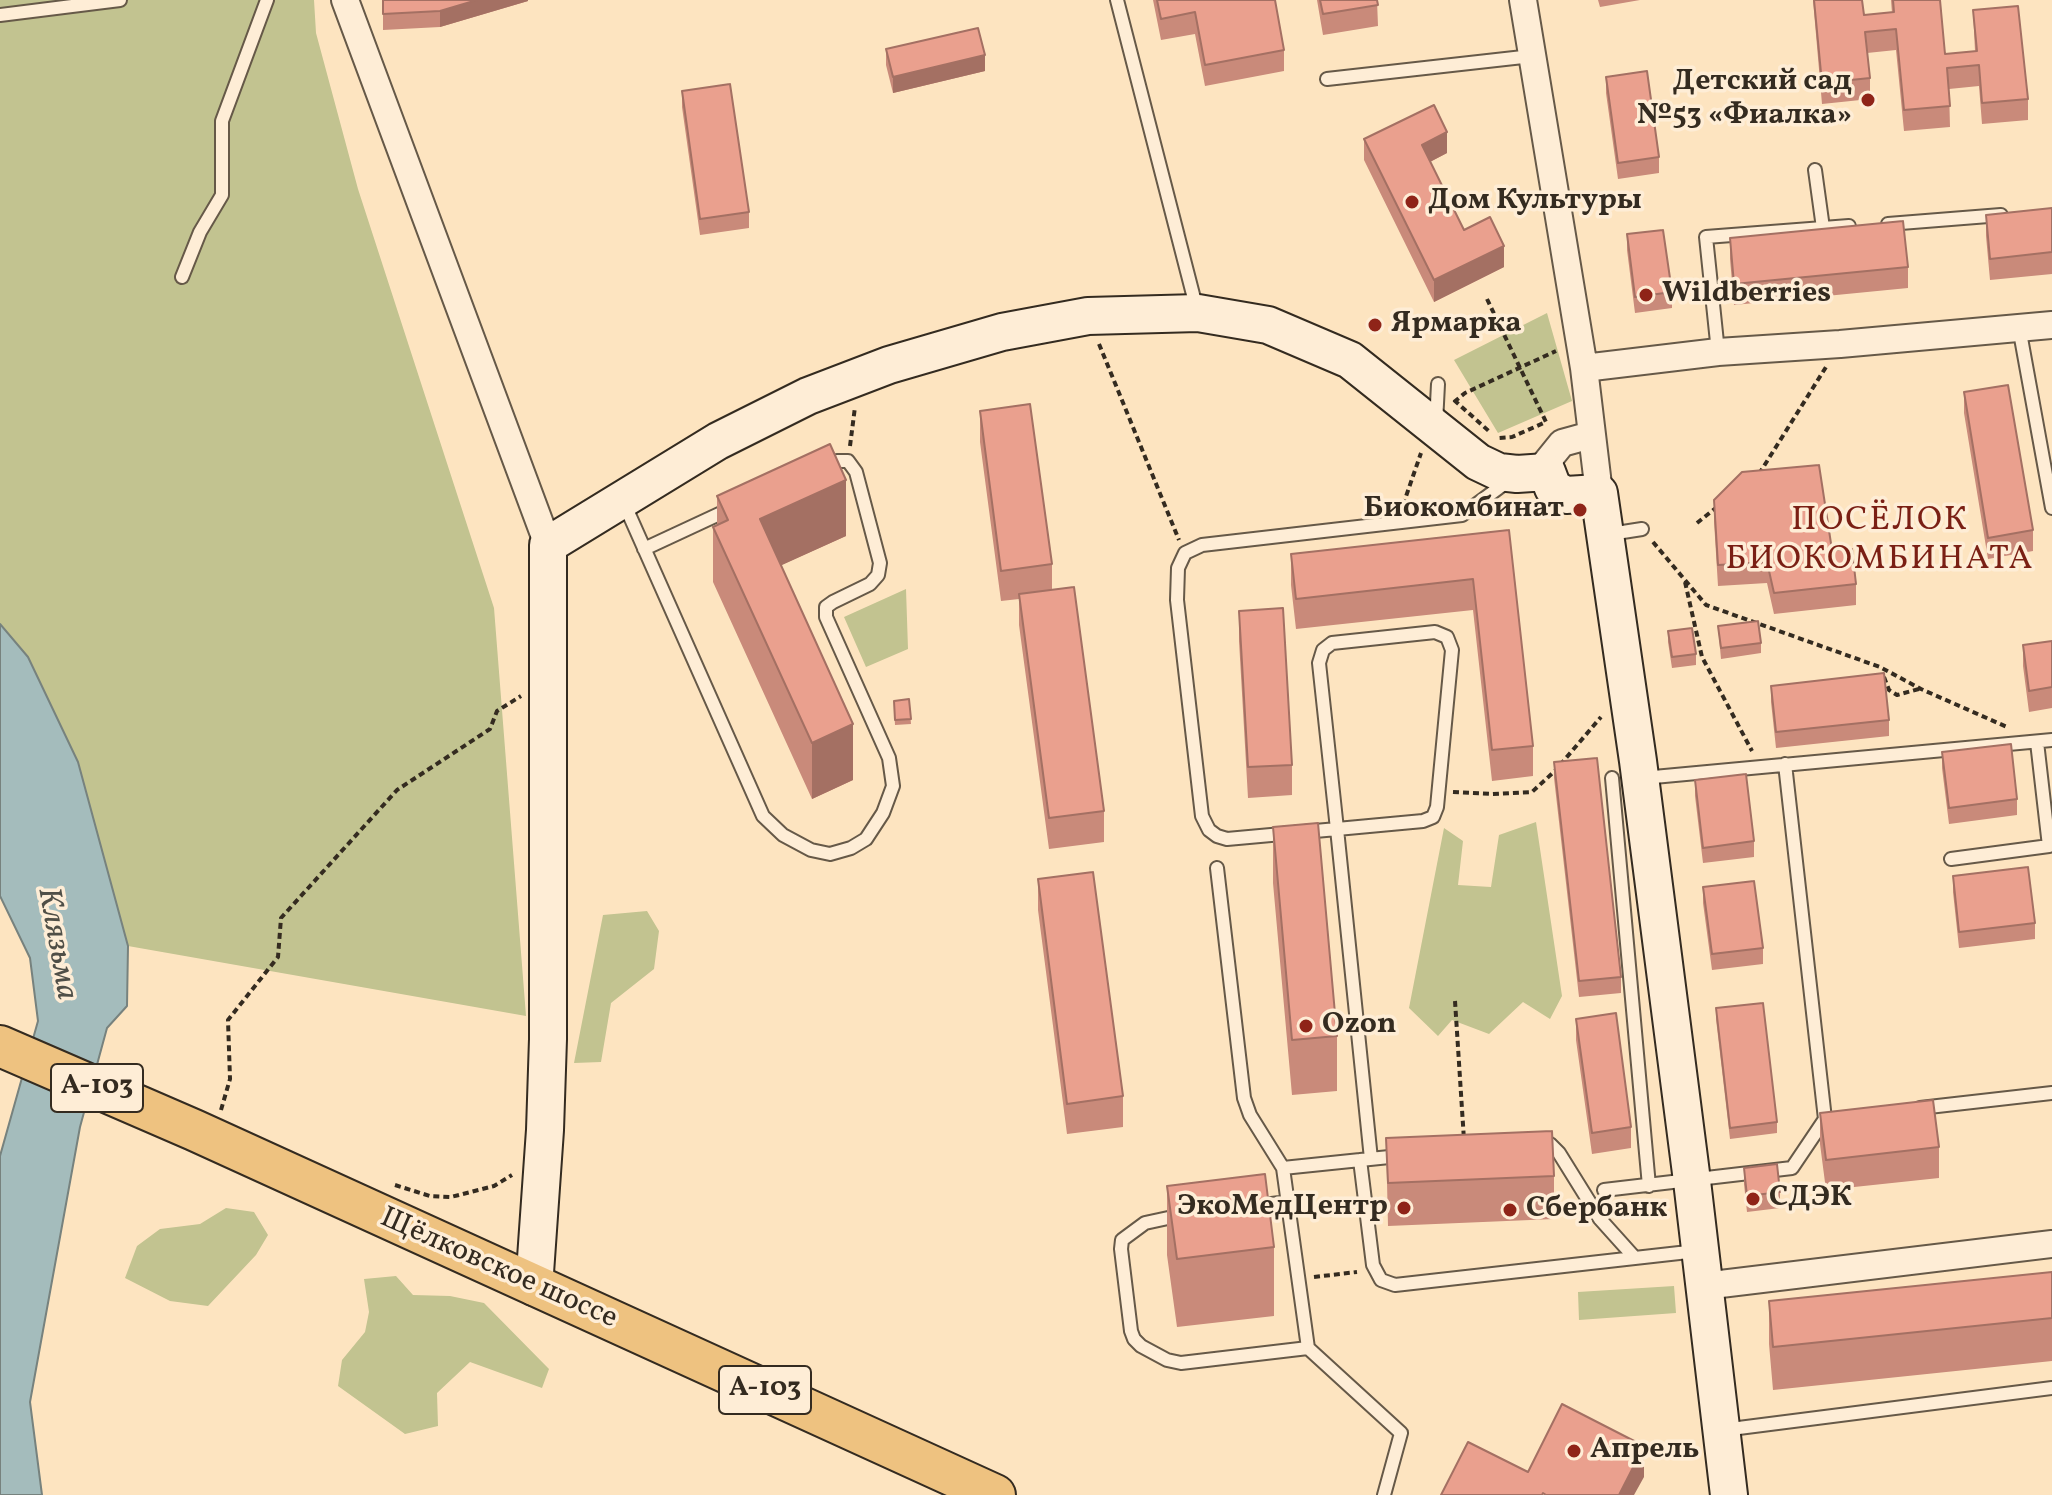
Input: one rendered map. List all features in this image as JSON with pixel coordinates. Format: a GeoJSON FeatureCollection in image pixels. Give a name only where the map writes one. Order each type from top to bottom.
{"type":"FeatureCollection","features":[{"type":"Feature","properties":{"kind":"main road","name":"Щёлковское шоссе"},"geometry":{"type":"LineString","coordinates":[[0,1046],[206,1125],[534,1287],[995,1495]]}},
{"type":"Feature","properties":{"kind":"street"},"geometry":{"type":"LineString","coordinates":[[345,0],[548,545],[548,1039],[534,1287]]}},
{"type":"Feature","properties":{"kind":"street"},"geometry":{"type":"LineString","coordinates":[[1523,0],[1582,357],[1626,688],[1626,778],[1692,1181],[1729,1495]]}},
{"type":"Feature","properties":{"kind":"street"},"geometry":{"type":"LineString","coordinates":[[548,545],[718,441],[856,368],[889,365],[1002,332],[1088,316],[1198,313],[1268,325],[1350,360],[1478,462],[1499,472],[1532,473],[1566,495],[1599,493]]}},
{"type":"Feature","properties":{"kind":"street"},"geometry":{"type":"LineString","coordinates":[[1582,357],[1840,344],[2052,325]]}},
{"type":"Feature","properties":{"kind":"street"},"geometry":{"type":"LineString","coordinates":[[1532,473],[1545,464],[1562,443],[1591,435]]}},
{"type":"Feature","properties":{"kind":"street"},"geometry":{"type":"LineString","coordinates":[[1704,1286],[2052,1244]]}},
{"type":"Feature","properties":{"kind":"lane"},"geometry":{"type":"LineString","coordinates":[[0,15],[120,0]]}},
{"type":"Feature","properties":{"kind":"lane"},"geometry":{"type":"LineString","coordinates":[[182,277],[200,232],[222,195],[222,121],[267,0]]}},
{"type":"Feature","properties":{"kind":"lane"},"geometry":{"type":"LineString","coordinates":[[1117,0],[1198,313]]}},
{"type":"Feature","properties":{"kind":"lane"},"geometry":{"type":"LineString","coordinates":[[1327,79],[1532,56]]}},
{"type":"Feature","properties":{"kind":"lane"},"geometry":{"type":"LineString","coordinates":[[1815,170],[1823,228]]}},
{"type":"Feature","properties":{"kind":"lane"},"geometry":{"type":"LineString","coordinates":[[1718,352],[1706,237],[2021,214]]}},
{"type":"Feature","properties":{"kind":"lane"},"geometry":{"type":"LineString","coordinates":[[2019,327],[2052,508]]}},
{"type":"Feature","properties":{"kind":"lane"},"geometry":{"type":"LineString","coordinates":[[1436,426],[1438,384]]}},
{"type":"Feature","properties":{"kind":"lane"},"geometry":{"type":"LineString","coordinates":[[622,500],[763,816],[783,835],[811,850],[830,854],[851,848],[866,839],[883,813],[893,786],[889,758],[826,617],[826,607],[870,584],[878,575],[880,563],[856,472],[848,461],[837,461],[809,473]]}},
{"type":"Feature","properties":{"kind":"lane"},"geometry":{"type":"LineString","coordinates":[[1532,473],[1462,515],[1202,545],[1185,553],[1178,568],[1177,600],[1202,816],[1209,830],[1227,839],[1337,829],[1423,821],[1433,817],[1439,791],[1452,650],[1447,637],[1435,632],[1332,643],[1323,650],[1319,663],[1337,829],[1373,1265],[1381,1280],[1395,1285],[1700,1251]]}},
{"type":"Feature","properties":{"kind":"lane"},"geometry":{"type":"LineString","coordinates":[[644,549],[741,505]]}},
{"type":"Feature","properties":{"kind":"lane"},"geometry":{"type":"LineString","coordinates":[[1605,535],[1642,529]]}},
{"type":"Feature","properties":{"kind":"lane"},"geometry":{"type":"LineString","coordinates":[[1649,1186],[1626,778],[2052,740]]}},
{"type":"Feature","properties":{"kind":"lane"},"geometry":{"type":"LineString","coordinates":[[1951,859],[2049,846],[2032,743]]}},
{"type":"Feature","properties":{"kind":"lane"},"geometry":{"type":"LineString","coordinates":[[1604,1190],[1792,1168],[1825,1119],[1785,764]]}},
{"type":"Feature","properties":{"kind":"lane"},"geometry":{"type":"LineString","coordinates":[[1217,868],[1244,1098],[1250,1115],[1283,1168],[1308,1348],[1401,1433],[1384,1495]]}},
{"type":"Feature","properties":{"kind":"lane"},"geometry":{"type":"LineString","coordinates":[[1902,1110],[2052,1093]]}},
{"type":"Feature","properties":{"kind":"lane"},"geometry":{"type":"LineString","coordinates":[[1825,1119],[1841,1117]]}},
{"type":"Feature","properties":{"kind":"lane"},"geometry":{"type":"LineString","coordinates":[[1525,1144],[1550,1144],[1559,1153],[1600,1219],[1635,1258]]}},
{"type":"Feature","properties":{"kind":"lane"},"geometry":{"type":"LineString","coordinates":[[1283,1168],[1418,1154]]}},
{"type":"Feature","properties":{"kind":"lane"},"geometry":{"type":"LineString","coordinates":[[1241,1207],[1288,1202]]}},
{"type":"Feature","properties":{"kind":"lane"},"geometry":{"type":"LineString","coordinates":[[1193,1213],[1162,1217],[1145,1223],[1122,1240],[1134,1339],[1167,1360],[1181,1363],[1308,1348]]}},
{"type":"Feature","properties":{"kind":"lane"},"geometry":{"type":"LineString","coordinates":[[1720,1431],[2052,1388]]}},
{"type":"Feature","properties":{"kind":"path"},"geometry":{"type":"LineString","coordinates":[[1487,299],[1520,366],[1546,422],[1512,437],[1497,438],[1454,400],[1520,366],[1562,349],[1582,357]]}},
{"type":"Feature","properties":{"kind":"path"},"geometry":{"type":"LineString","coordinates":[[1088,316],[1185,553]]}},
{"type":"Feature","properties":{"kind":"path"},"geometry":{"type":"LineString","coordinates":[[1747,483],[1760,473],[1840,344]]}},
{"type":"Feature","properties":{"kind":"path"},"geometry":{"type":"LineString","coordinates":[[848,461],[856,368]]}},
{"type":"Feature","properties":{"kind":"path"},"geometry":{"type":"LineString","coordinates":[[1366,526],[1388,520],[1403,505],[1415,467],[1436,426]]}},
{"type":"Feature","properties":{"kind":"path"},"geometry":{"type":"LineString","coordinates":[[1697,523],[1722,503]]}},
{"type":"Feature","properties":{"kind":"path"},"geometry":{"type":"LineString","coordinates":[[1642,529],[1706,605],[1880,667],[1921,689],[2005,725],[2032,743]]}},
{"type":"Feature","properties":{"kind":"path"},"geometry":{"type":"LineString","coordinates":[[1685,580],[1702,657],[1760,767]]}},
{"type":"Feature","properties":{"kind":"path"},"geometry":{"type":"LineString","coordinates":[[1880,667],[1889,690],[1897,695],[1921,689]]}},
{"type":"Feature","properties":{"kind":"path"},"geometry":{"type":"LineString","coordinates":[[206,1125],[230,1079],[228,1020],[278,957],[281,918],[397,790],[490,729],[497,711],[548,678]]}},
{"type":"Feature","properties":{"kind":"path"},"geometry":{"type":"LineString","coordinates":[[1439,791],[1492,794],[1532,792],[1556,770],[1626,688]]}},
{"type":"Feature","properties":{"kind":"path"},"geometry":{"type":"LineString","coordinates":[[1556,770],[1570,769]]}},
{"type":"Feature","properties":{"kind":"path"},"geometry":{"type":"LineString","coordinates":[[1455,1001],[1465,1150]]}},
{"type":"Feature","properties":{"kind":"path"},"geometry":{"type":"LineString","coordinates":[[387,1182],[415,1193],[451,1197],[494,1186],[515,1172]]}},
{"type":"Feature","properties":{"kind":"path"},"geometry":{"type":"LineString","coordinates":[[1310,1278],[1343,1274]]}},
{"type":"Feature","properties":{"kind":"green space"},"geometry":{"type":"Polygon","coordinates":[[[0,0],[314,0],[316,33],[358,189],[494,608],[526,1016],[128,946],[78,762],[28,657],[0,624],[0,0]]]}},
{"type":"Feature","properties":{"kind":"green space"},"geometry":{"type":"Polygon","coordinates":[[[1547,313],[1572,401],[1498,433],[1454,360],[1547,313]]]}},
{"type":"Feature","properties":{"kind":"green space"},"geometry":{"type":"Polygon","coordinates":[[[906,589],[908,649],[866,667],[844,617],[906,589]]]}},
{"type":"Feature","properties":{"kind":"green space"},"geometry":{"type":"Polygon","coordinates":[[[1536,822],[1562,996],[1550,1019],[1523,1002],[1489,1034],[1452,1020],[1438,1036],[1409,1008],[1444,828],[1463,841],[1458,885],[1491,887],[1499,835],[1536,822]]]}},
{"type":"Feature","properties":{"kind":"green space"},"geometry":{"type":"Polygon","coordinates":[[[647,911],[659,931],[654,969],[611,1003],[601,1062],[574,1063],[603,915],[647,911]]]}},
{"type":"Feature","properties":{"kind":"green space"},"geometry":{"type":"Polygon","coordinates":[[[226,1208],[254,1212],[268,1235],[256,1255],[208,1306],[170,1301],[125,1278],[137,1246],[160,1229],[200,1224],[226,1208]]]}},
{"type":"Feature","properties":{"kind":"green space"},"geometry":{"type":"Polygon","coordinates":[[[396,1276],[413,1295],[450,1296],[484,1303],[549,1369],[542,1388],[470,1362],[437,1393],[438,1426],[405,1434],[338,1386],[342,1360],[365,1332],[369,1312],[364,1279],[396,1276]]]}},
{"type":"Feature","properties":{"kind":"green space"},"geometry":{"type":"Polygon","coordinates":[[[1674,1286],[1676,1313],[1579,1320],[1578,1292],[1674,1286]]]}},
{"type":"Feature","properties":{"kind":"water","name":"Клязьма"},"geometry":{"type":"Polygon","coordinates":[[[0,624],[28,657],[78,762],[128,946],[127,1006],[107,1028],[80,1127],[30,1402],[42,1495],[0,1495],[0,1156],[38,1021],[30,958],[0,896],[0,624]]]}},
{"type":"Feature","properties":{"kind":"building"},"geometry":{"type":"Polygon","coordinates":[[[383,0],[477,0],[440,11],[383,14],[383,0]]]}},
{"type":"Feature","properties":{"kind":"building"},"geometry":{"type":"Polygon","coordinates":[[[1157,0],[1275,0],[1284,50],[1205,65],[1195,12],[1161,19],[1157,0]]]}},
{"type":"Feature","properties":{"kind":"building"},"geometry":{"type":"Polygon","coordinates":[[[1320,0],[1377,0],[1378,5],[1323,14],[1320,0]]]}},
{"type":"Feature","properties":{"kind":"building"},"geometry":{"type":"Polygon","coordinates":[[[1814,0],[1862,0],[1864,15],[1894,12],[1893,0],[1940,0],[1945,54],[1977,51],[1973,10],[2018,6],[2028,99],[1982,103],[1979,65],[1947,68],[1950,106],[1904,110],[1896,29],[1865,32],[1870,78],[1822,83],[1814,0]]]}},
{"type":"Feature","properties":{"kind":"building"},"geometry":{"type":"Polygon","coordinates":[[[978,28],[985,55],[893,77],[886,49],[978,28]]]}},
{"type":"Feature","properties":{"kind":"building"},"geometry":{"type":"Polygon","coordinates":[[[1647,71],[1659,157],[1618,163],[1606,77],[1647,71]]]}},
{"type":"Feature","properties":{"kind":"building"},"geometry":{"type":"Polygon","coordinates":[[[730,84],[749,212],[700,219],[682,91],[730,84]]]}},
{"type":"Feature","properties":{"kind":"building","name":"Дом Культуры"},"geometry":{"type":"Polygon","coordinates":[[[1434,105],[1447,132],[1422,145],[1464,230],[1490,217],[1504,246],[1434,280],[1364,139],[1434,105]]]}},
{"type":"Feature","properties":{"kind":"building"},"geometry":{"type":"Polygon","coordinates":[[[2052,208],[2052,252],[1990,259],[1986,215],[2052,208]]]}},
{"type":"Feature","properties":{"kind":"building"},"geometry":{"type":"Polygon","coordinates":[[[1903,221],[1908,267],[1734,284],[1730,238],[1903,221]]]}},
{"type":"Feature","properties":{"kind":"building"},"geometry":{"type":"Polygon","coordinates":[[[1663,230],[1672,292],[1635,297],[1627,234],[1663,230]]]}},
{"type":"Feature","properties":{"kind":"building"},"geometry":{"type":"Polygon","coordinates":[[[2008,385],[2033,530],[1988,538],[1964,392],[2008,385]]]}},
{"type":"Feature","properties":{"kind":"building"},"geometry":{"type":"Polygon","coordinates":[[[1030,404],[1052,564],[1001,571],[980,411],[1030,404]]]}},
{"type":"Feature","properties":{"kind":"building"},"geometry":{"type":"Polygon","coordinates":[[[830,444],[846,480],[760,519],[853,724],[812,743],[713,527],[728,520],[717,496],[830,444]]]}},
{"type":"Feature","properties":{"kind":"building"},"geometry":{"type":"Polygon","coordinates":[[[1819,465],[1832,550],[1852,549],[1856,584],[1774,593],[1767,562],[1718,565],[1714,500],[1742,472],[1819,465]]]}},
{"type":"Feature","properties":{"kind":"building"},"geometry":{"type":"Polygon","coordinates":[[[1509,530],[1533,746],[1492,750],[1473,579],[1296,599],[1291,554],[1509,530]]]}},
{"type":"Feature","properties":{"kind":"building"},"geometry":{"type":"Polygon","coordinates":[[[1074,587],[1104,811],[1049,818],[1019,594],[1074,587]]]}},
{"type":"Feature","properties":{"kind":"building"},"geometry":{"type":"Polygon","coordinates":[[[1283,608],[1292,765],[1248,767],[1239,611],[1283,608]]]}},
{"type":"Feature","properties":{"kind":"building"},"geometry":{"type":"Polygon","coordinates":[[[1758,621],[1761,643],[1721,648],[1718,626],[1758,621]]]}},
{"type":"Feature","properties":{"kind":"building"},"geometry":{"type":"Polygon","coordinates":[[[1692,628],[1696,654],[1672,657],[1668,631],[1692,628]]]}},
{"type":"Feature","properties":{"kind":"building"},"geometry":{"type":"Polygon","coordinates":[[[2052,641],[2052,687],[2029,691],[2023,645],[2052,641]]]}},
{"type":"Feature","properties":{"kind":"building"},"geometry":{"type":"Polygon","coordinates":[[[1884,673],[1889,720],[1776,732],[1771,686],[1884,673]]]}},
{"type":"Feature","properties":{"kind":"building"},"geometry":{"type":"Polygon","coordinates":[[[909,699],[911,719],[895,720],[894,701],[909,699]]]}},
{"type":"Feature","properties":{"kind":"building"},"geometry":{"type":"Polygon","coordinates":[[[2011,744],[2017,799],[1949,808],[1942,752],[2011,744]]]}},
{"type":"Feature","properties":{"kind":"building"},"geometry":{"type":"Polygon","coordinates":[[[1597,758],[1621,977],[1579,981],[1554,762],[1597,758]]]}},
{"type":"Feature","properties":{"kind":"building"},"geometry":{"type":"Polygon","coordinates":[[[1746,774],[1754,841],[1703,848],[1695,780],[1746,774]]]}},
{"type":"Feature","properties":{"kind":"building"},"geometry":{"type":"Polygon","coordinates":[[[1318,823],[1337,1036],[1292,1040],[1273,827],[1318,823]]]}},
{"type":"Feature","properties":{"kind":"building"},"geometry":{"type":"Polygon","coordinates":[[[2028,867],[2035,923],[1959,932],[1953,876],[2028,867]]]}},
{"type":"Feature","properties":{"kind":"building"},"geometry":{"type":"Polygon","coordinates":[[[1093,872],[1123,1096],[1067,1104],[1038,879],[1093,872]]]}},
{"type":"Feature","properties":{"kind":"building"},"geometry":{"type":"Polygon","coordinates":[[[1754,881],[1763,948],[1712,954],[1703,887],[1754,881]]]}},
{"type":"Feature","properties":{"kind":"building"},"geometry":{"type":"Polygon","coordinates":[[[1763,1003],[1777,1122],[1730,1128],[1716,1008],[1763,1003]]]}},
{"type":"Feature","properties":{"kind":"building"},"geometry":{"type":"Polygon","coordinates":[[[1616,1013],[1631,1127],[1592,1133],[1576,1019],[1616,1013]]]}},
{"type":"Feature","properties":{"kind":"building"},"geometry":{"type":"Polygon","coordinates":[[[1933,1100],[1939,1147],[1826,1160],[1820,1113],[1933,1100]]]}},
{"type":"Feature","properties":{"kind":"building"},"geometry":{"type":"Polygon","coordinates":[[[1552,1131],[1554,1176],[1388,1183],[1386,1138],[1552,1131]]]}},
{"type":"Feature","properties":{"kind":"building"},"geometry":{"type":"Polygon","coordinates":[[[1777,1164],[1780,1192],[1747,1196],[1744,1168],[1777,1164]]]}},
{"type":"Feature","properties":{"kind":"building"},"geometry":{"type":"Polygon","coordinates":[[[1265,1174],[1274,1247],[1177,1259],[1167,1186],[1265,1174]]]}},
{"type":"Feature","properties":{"kind":"building"},"geometry":{"type":"Polygon","coordinates":[[[2052,1272],[2052,1318],[1773,1347],[1769,1301],[2052,1272]]]}},
{"type":"Feature","properties":{"kind":"building"},"geometry":{"type":"Polygon","coordinates":[[[1562,1404],[1644,1446],[1619,1495],[1441,1495],[1468,1442],[1528,1472],[1562,1404]]]}},
{"type":"Feature","properties":{"kind":"place","name":"Детский сад №53 «Фиалка»"},"geometry":{"type":"Point","coordinates":[1868,100]}},
{"type":"Feature","properties":{"kind":"place","name":"Дом Культуры"},"geometry":{"type":"Point","coordinates":[1412,202]}},
{"type":"Feature","properties":{"kind":"place","name":"Wildberries"},"geometry":{"type":"Point","coordinates":[1646,295]}},
{"type":"Feature","properties":{"kind":"place","name":"Ярмарка"},"geometry":{"type":"Point","coordinates":[1375,325]}},
{"type":"Feature","properties":{"kind":"place","name":"Биокомбинат"},"geometry":{"type":"Point","coordinates":[1580,510]}},
{"type":"Feature","properties":{"kind":"place","name":"Ozon"},"geometry":{"type":"Point","coordinates":[1306,1026]}},
{"type":"Feature","properties":{"kind":"place","name":"СДЭК"},"geometry":{"type":"Point","coordinates":[1753,1199]}},
{"type":"Feature","properties":{"kind":"place","name":"ЭкоМедЦентр"},"geometry":{"type":"Point","coordinates":[1404,1208]}},
{"type":"Feature","properties":{"kind":"place","name":"Сбербанк"},"geometry":{"type":"Point","coordinates":[1510,1210]}},
{"type":"Feature","properties":{"kind":"place","name":"Апрель"},"geometry":{"type":"Point","coordinates":[1574,1451]}},
{"type":"Feature","properties":{"kind":"district","name":"ПОСЁЛОК БИОКОМБИНАТА"},"geometry":{"type":"Point","coordinates":[1880,542]}}]}
